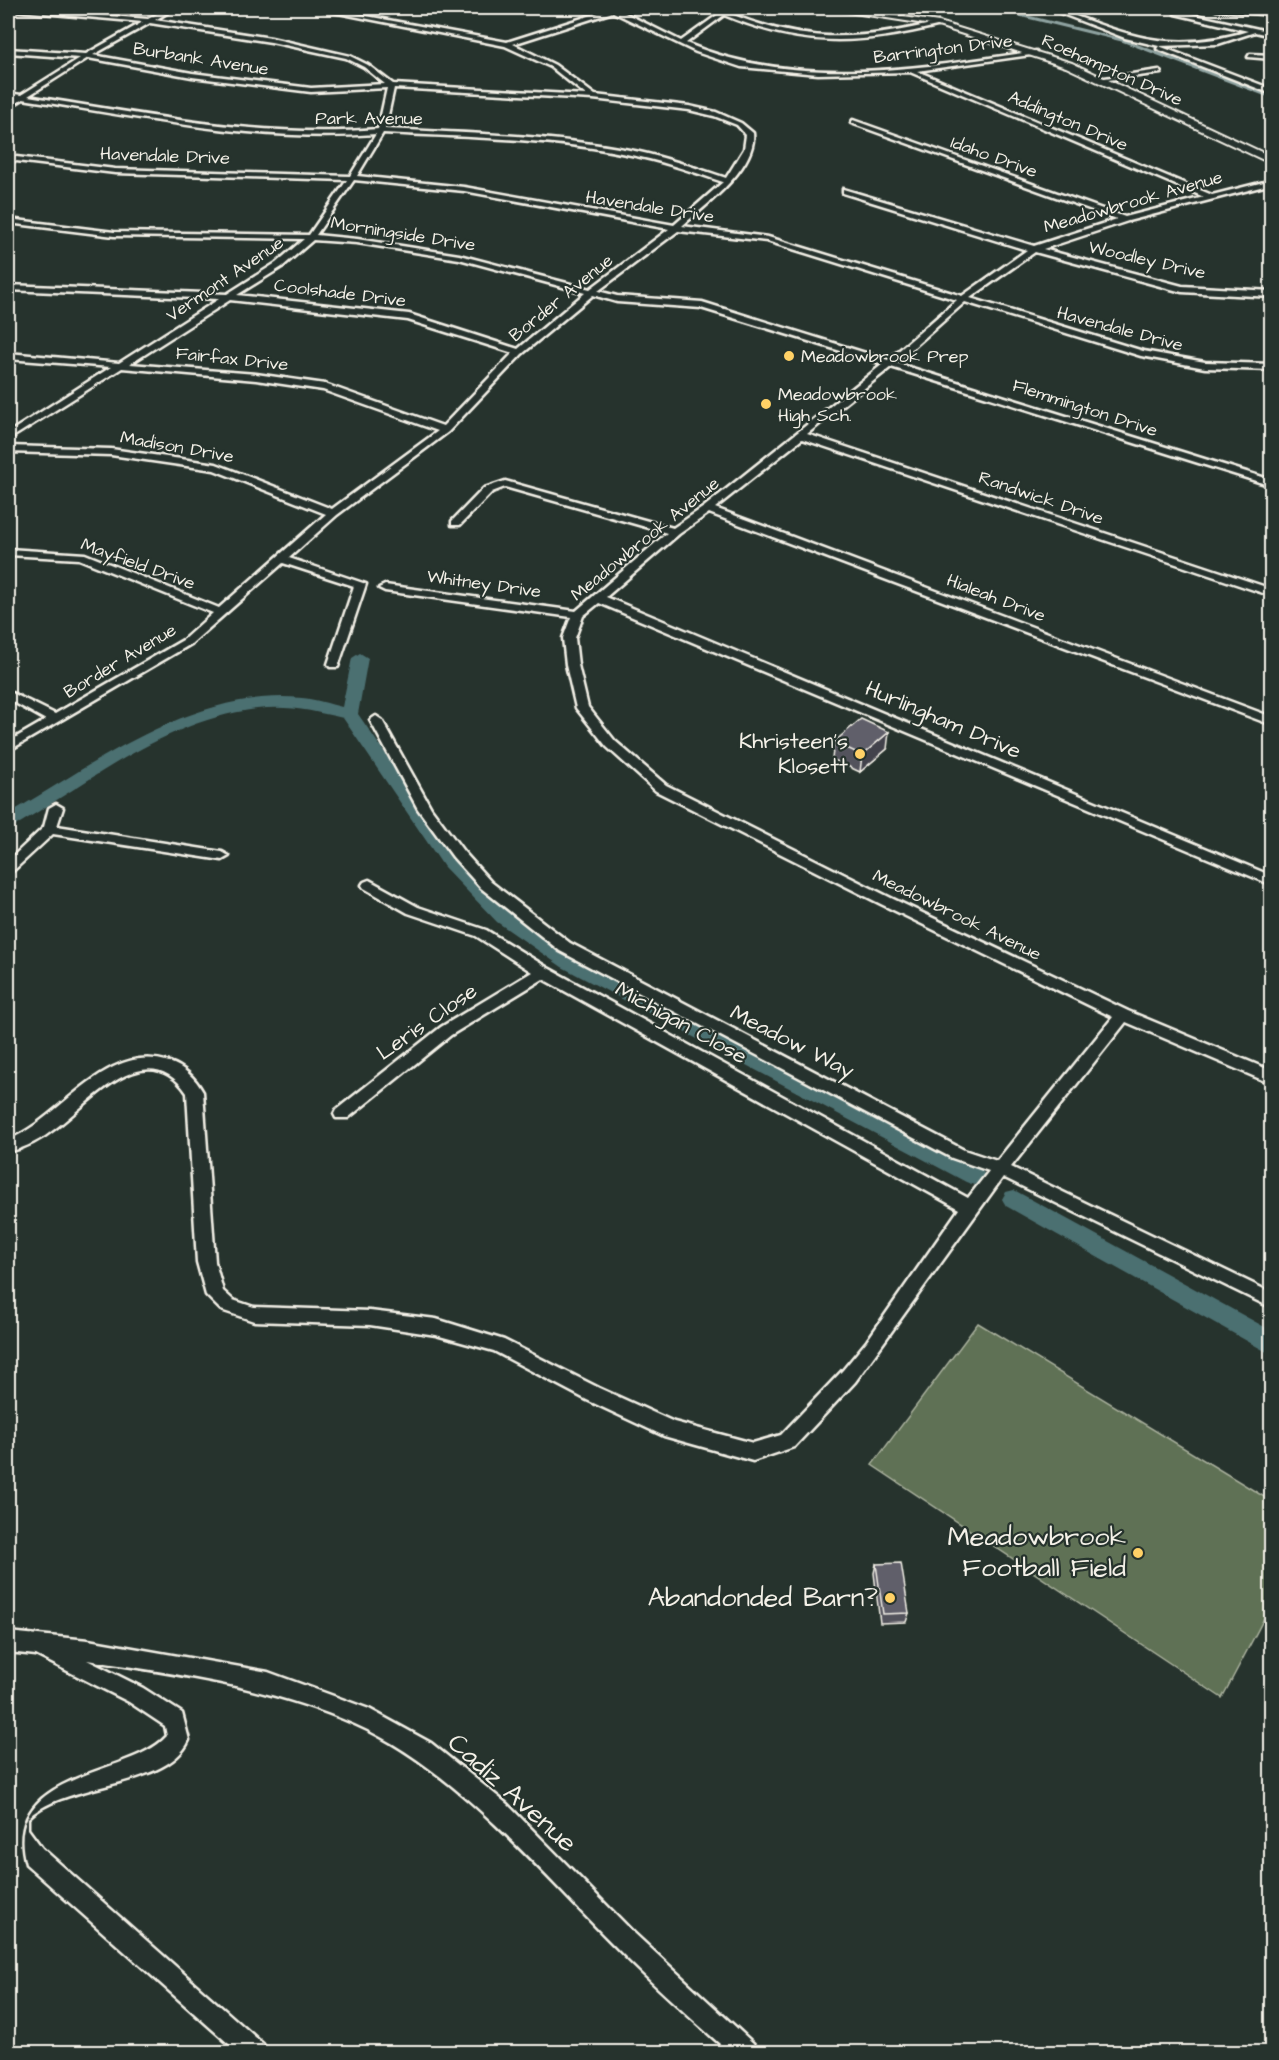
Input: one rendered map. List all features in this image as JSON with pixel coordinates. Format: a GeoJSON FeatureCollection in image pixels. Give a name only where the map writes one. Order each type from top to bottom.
{"type":"FeatureCollection","features":[{"type":"Feature","properties":{"kind":"street"},"geometry":{"type":"LineString","coordinates":[[8,8],[151,21],[271,40],[348,57],[366,66],[391,86]]}},
{"type":"Feature","properties":{"kind":"street"},"geometry":{"type":"LineString","coordinates":[[8,106],[87,56],[172,8]]}},
{"type":"Feature","properties":{"kind":"street"},"geometry":{"type":"LineString","coordinates":[[316,8],[507,44],[553,66],[593,97]]}},
{"type":"Feature","properties":{"kind":"street"},"geometry":{"type":"LineString","coordinates":[[682,43],[730,8]]}},
{"type":"Feature","properties":{"kind":"street","name":"Roehampton Drive"},"geometry":{"type":"LineString","coordinates":[[826,8],[939,24],[1036,53],[1101,80],[1272,161]]}},
{"type":"Feature","properties":{"kind":"street"},"geometry":{"type":"LineString","coordinates":[[1050,8],[1272,92]]}},
{"type":"Feature","properties":{"kind":"street"},"geometry":{"type":"LineString","coordinates":[[1216,8],[1272,13]]}},
{"type":"Feature","properties":{"kind":"street"},"geometry":{"type":"LineString","coordinates":[[507,44],[616,9]]}},
{"type":"Feature","properties":{"kind":"street","name":"Barrington Drive"},"geometry":{"type":"LineString","coordinates":[[616,9],[682,43],[730,62],[759,67],[854,74],[913,72],[1036,53]]}},
{"type":"Feature","properties":{"kind":"street"},"geometry":{"type":"LineString","coordinates":[[723,13],[777,32],[851,40],[886,36],[939,24]]}},
{"type":"Feature","properties":{"kind":"street"},"geometry":{"type":"LineString","coordinates":[[1177,13],[1272,34]]}},
{"type":"Feature","properties":{"kind":"street"},"geometry":{"type":"LineString","coordinates":[[141,27],[190,33],[206,29]]}},
{"type":"Feature","properties":{"kind":"street"},"geometry":{"type":"LineString","coordinates":[[1127,37],[1159,44],[1218,42],[1253,31]]}},
{"type":"Feature","properties":{"kind":"street","name":"Burbank Avenue"},"geometry":{"type":"LineString","coordinates":[[8,51],[87,56],[192,75],[281,87],[324,90],[391,86],[593,97]]}},
{"type":"Feature","properties":{"kind":"street"},"geometry":{"type":"LineString","coordinates":[[1250,56],[1272,57]]}},
{"type":"Feature","properties":{"kind":"street","name":"Addington Drive"},"geometry":{"type":"LineString","coordinates":[[913,72],[1211,197]]}},
{"type":"Feature","properties":{"kind":"street"},"geometry":{"type":"LineString","coordinates":[[1101,80],[1159,72]]}},
{"type":"Feature","properties":{"kind":"street","name":"Vermont Avenue"},"geometry":{"type":"LineString","coordinates":[[8,437],[279,265],[311,237],[381,131],[391,86]]}},
{"type":"Feature","properties":{"kind":"street","name":"Park Avenue"},"geometry":{"type":"LineString","coordinates":[[8,95],[185,124],[244,131],[333,135],[381,131],[472,135],[624,151],[668,161],[728,181]]}},
{"type":"Feature","properties":{"kind":"street","name":"Border Avenue"},"geometry":{"type":"LineString","coordinates":[[8,747],[187,642],[333,513],[445,430],[519,352],[590,293],[676,228],[728,181],[748,149],[750,135],[739,124],[716,114],[689,108],[593,97]]}},
{"type":"Feature","properties":{"kind":"street","name":"Idaho Drive"},"geometry":{"type":"LineString","coordinates":[[853,122],[1125,219]]}},
{"type":"Feature","properties":{"kind":"street","name":"Havendale Drive"},"geometry":{"type":"LineString","coordinates":[[8,158],[115,171],[352,177],[464,189],[676,228],[768,239],[962,300],[1162,358],[1205,365],[1272,367]]}},
{"type":"Feature","properties":{"kind":"street","name":"Meadowbrook Avenue"},"geometry":{"type":"LineString","coordinates":[[1272,182],[1125,219],[1034,249],[962,300],[888,365],[708,510],[675,532],[578,615],[569,638],[572,665],[582,708],[611,744],[662,788],[885,901],[1123,1015],[1272,1078]]}},
{"type":"Feature","properties":{"kind":"street","name":"Woodley Drive"},"geometry":{"type":"LineString","coordinates":[[846,191],[1034,249],[1182,289],[1258,296],[1272,294]]}},
{"type":"Feature","properties":{"kind":"street","name":"Morningside Drive"},"geometry":{"type":"LineString","coordinates":[[8,221],[114,234],[311,237],[459,257],[590,293],[617,298],[702,305],[888,365]]}},
{"type":"Feature","properties":{"kind":"street","name":"Coolshade Drive"},"geometry":{"type":"LineString","coordinates":[[8,287],[229,297],[409,317],[519,352]]}},
{"type":"Feature","properties":{"kind":"street","name":"Fairfax Drive"},"geometry":{"type":"LineString","coordinates":[[8,356],[256,376],[325,387],[445,430]]}},
{"type":"Feature","properties":{"kind":"street","name":"Flemmington Drive"},"geometry":{"type":"LineString","coordinates":[[888,365],[1272,483]]}},
{"type":"Feature","properties":{"kind":"street","name":"Randwick Drive"},"geometry":{"type":"LineString","coordinates":[[800,435],[1272,593]]}},
{"type":"Feature","properties":{"kind":"street","name":"Madison Drive"},"geometry":{"type":"LineString","coordinates":[[8,449],[111,452],[216,467],[333,513]]}},
{"type":"Feature","properties":{"kind":"street"},"geometry":{"type":"LineString","coordinates":[[456,523],[488,490],[504,484],[675,532]]}},
{"type":"Feature","properties":{"kind":"street","name":"Hialeah Drive"},"geometry":{"type":"LineString","coordinates":[[708,510],[1272,721]]}},
{"type":"Feature","properties":{"kind":"street","name":"Mayfield Drive"},"geometry":{"type":"LineString","coordinates":[[8,552],[81,556],[220,612]]}},
{"type":"Feature","properties":{"kind":"street"},"geometry":{"type":"LineString","coordinates":[[281,559],[360,584],[334,664]]}},
{"type":"Feature","properties":{"kind":"street","name":"Whitney Drive"},"geometry":{"type":"LineString","coordinates":[[385,588],[578,615]]}},
{"type":"Feature","properties":{"kind":"street","name":"Hurlingham Drive"},"geometry":{"type":"LineString","coordinates":[[598,598],[1272,881]]}},
{"type":"Feature","properties":{"kind":"street"},"geometry":{"type":"LineString","coordinates":[[8,694],[54,719]]}},
{"type":"Feature","properties":{"kind":"street","name":"Meadow Way"},"geometry":{"type":"LineString","coordinates":[[376,720],[425,809],[458,854],[486,885],[565,947],[958,1154],[999,1168],[1272,1301]]}},
{"type":"Feature","properties":{"kind":"street"},"geometry":{"type":"LineString","coordinates":[[8,868],[50,828],[56,808]]}},
{"type":"Feature","properties":{"kind":"street"},"geometry":{"type":"LineString","coordinates":[[50,828],[222,855]]}},
{"type":"Feature","properties":{"kind":"street","name":"Michigan Close"},"geometry":{"type":"LineString","coordinates":[[369,885],[413,910],[481,933],[543,972],[969,1207]]}},
{"type":"Feature","properties":{"kind":"street","name":"Leris Close"},"geometry":{"type":"LineString","coordinates":[[342,1114],[446,1031],[543,972]]}},
{"type":"Feature","properties":{"kind":"street"},"geometry":{"type":"LineString","coordinates":[[8,1146],[20,1143],[64,1114],[114,1073],[135,1065],[157,1065],[177,1071],[186,1077],[195,1092],[206,1262],[215,1295],[227,1305],[255,1314],[370,1318],[436,1327],[498,1345],[671,1430],[753,1452],[787,1440],[849,1376],[873,1346],[969,1207],[1123,1015]]}},
{"type":"Feature","properties":{"kind":"street","name":"Cadiz Avenue"},"geometry":{"type":"LineString","coordinates":[[8,1642],[88,1650],[268,1682],[362,1716],[423,1751],[499,1812],[626,1941],[746,2052]]}},
{"type":"Feature","properties":{"kind":"street"},"geometry":{"type":"LineString","coordinates":[[36,1646],[136,1695],[175,1720],[178,1740],[166,1753],[144,1764],[35,1797],[20,1810],[15,1826],[20,1839],[34,1856],[255,2052]]}},
{"type":"Feature","properties":{"kind":"green space","name":"Meadowbrook Football Field"},"geometry":{"type":"Polygon","coordinates":[[[978,1323],[1271,1501],[1271,1605],[1222,1698],[872,1465],[978,1323]]]}},
{"type":"Feature","properties":{"kind":"building"},"geometry":{"type":"Polygon","coordinates":[[[861,719],[889,732],[862,755],[834,742],[861,719]]]}},
{"type":"Feature","properties":{"kind":"building","name":"Abandonded Barn?"},"geometry":{"type":"Polygon","coordinates":[[[901,1563],[909,1613],[883,1614],[876,1564],[901,1563]]]}},
{"type":"Feature","properties":{"kind":"waterway"},"geometry":{"type":"LineString","coordinates":[[991,8],[1122,40],[1272,97]]}},
{"type":"Feature","properties":{"kind":"waterway"},"geometry":{"type":"LineString","coordinates":[[349,714],[360,658]]}},
{"type":"Feature","properties":{"kind":"waterway"},"geometry":{"type":"LineString","coordinates":[[8,822],[128,751],[170,729],[213,713],[257,703],[302,703],[349,714]]}},
{"type":"Feature","properties":{"kind":"waterway"},"geometry":{"type":"LineString","coordinates":[[349,714],[451,863],[504,917],[569,962],[974,1176]]}},
{"type":"Feature","properties":{"kind":"waterway"},"geometry":{"type":"LineString","coordinates":[[1014,1199],[1272,1344]]}},
{"type":"Feature","properties":{"kind":"place","name":"Meadowbrook Prep"},"geometry":{"type":"Point","coordinates":[789,356]}},
{"type":"Feature","properties":{"kind":"place","name":"Meadowbrook High Sch."},"geometry":{"type":"Point","coordinates":[766,404]}},
{"type":"Feature","properties":{"kind":"place","name":"Khristeen's Klosett"},"geometry":{"type":"Point","coordinates":[860,754]}},
{"type":"Feature","properties":{"kind":"place","name":"Meadowbrook Football Field"},"geometry":{"type":"Point","coordinates":[1138,1553]}},
{"type":"Feature","properties":{"kind":"place","name":"Abandonded Barn?"},"geometry":{"type":"Point","coordinates":[890,1598]}}]}
